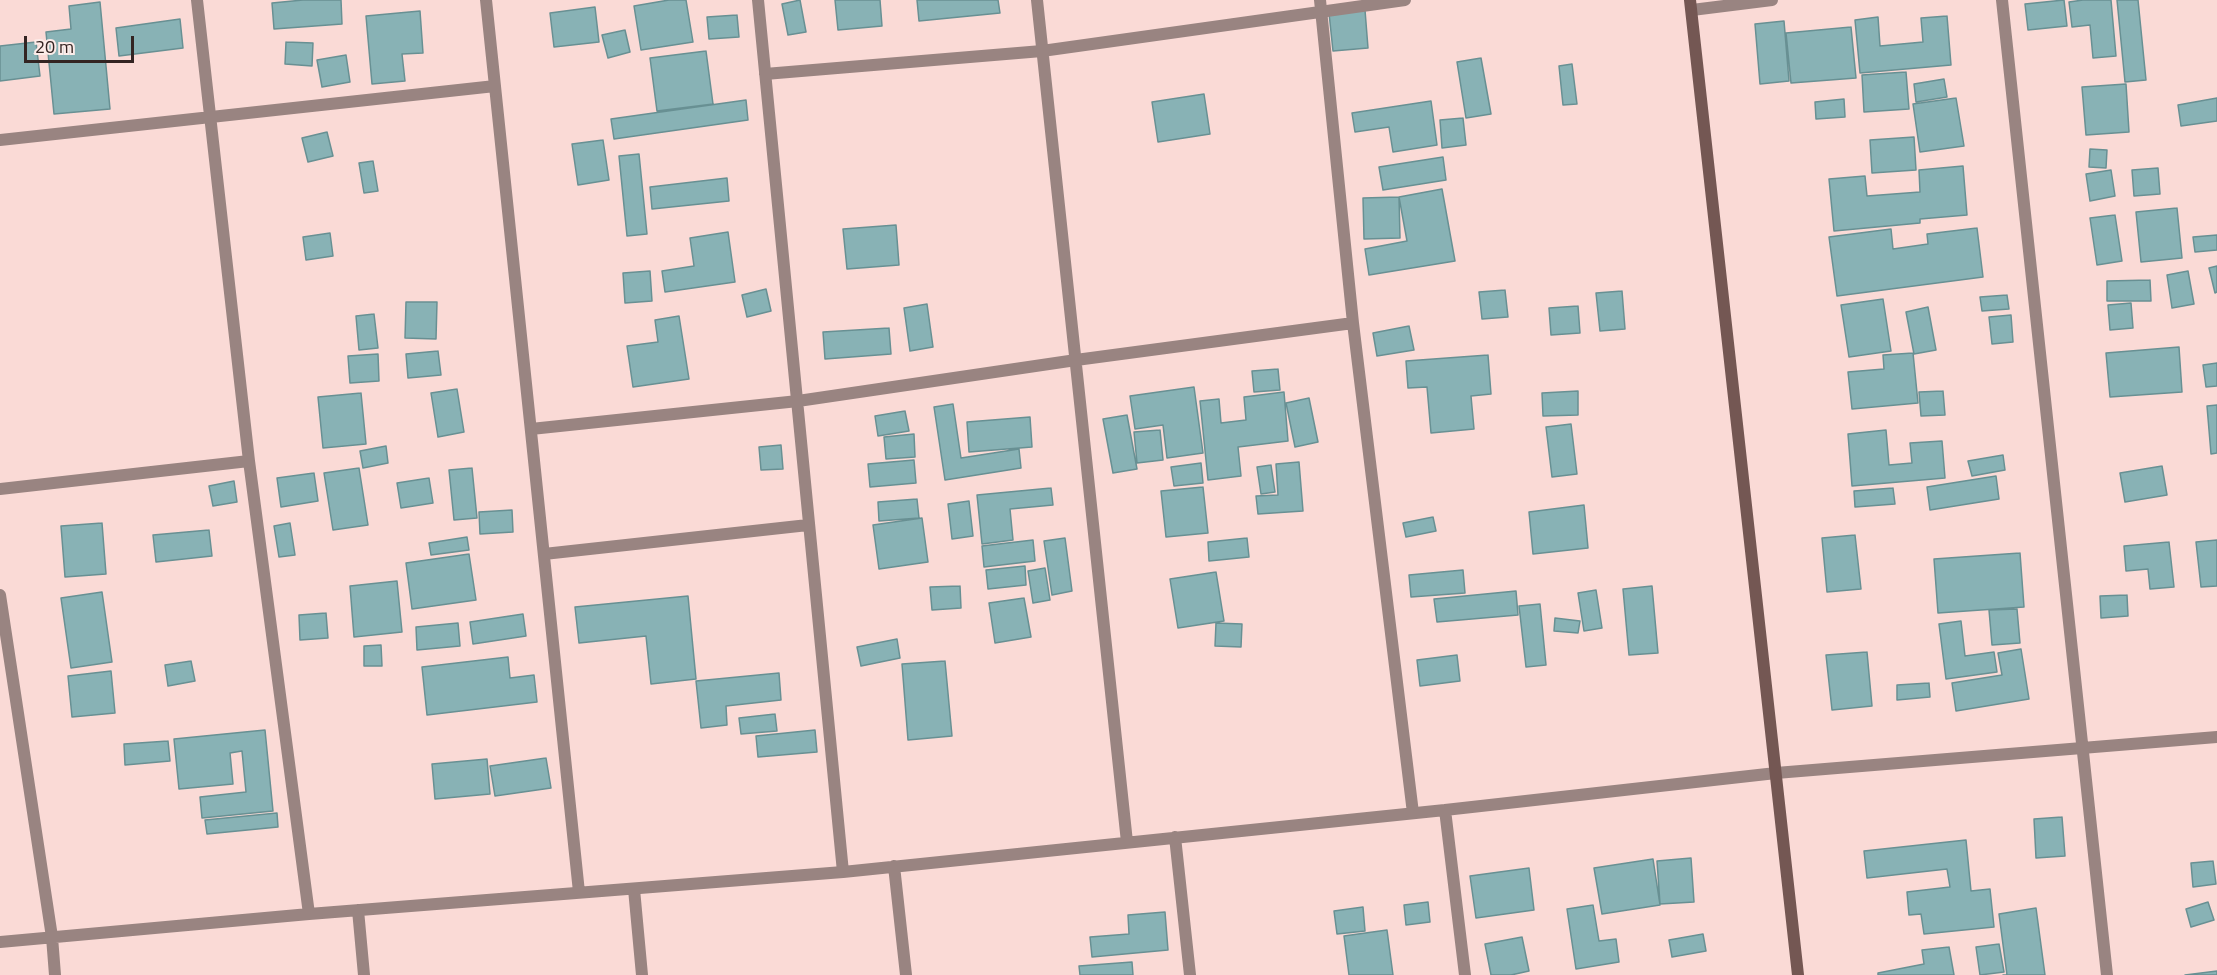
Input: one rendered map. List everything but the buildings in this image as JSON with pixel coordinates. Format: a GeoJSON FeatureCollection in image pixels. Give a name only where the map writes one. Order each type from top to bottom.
{"type":"FeatureCollection","features":[{"type":"Feature","properties":{"kind":"street"},"geometry":{"type":"LineString","coordinates":[[197,0],[249,461],[309,914]]}},
{"type":"Feature","properties":{"kind":"street"},"geometry":{"type":"LineString","coordinates":[[486,0],[579,892]]}},
{"type":"Feature","properties":{"kind":"street"},"geometry":{"type":"LineString","coordinates":[[758,0],[843,872]]}},
{"type":"Feature","properties":{"kind":"street"},"geometry":{"type":"LineString","coordinates":[[1037,0],[1126,842]]}},
{"type":"Feature","properties":{"kind":"street"},"geometry":{"type":"LineString","coordinates":[[765,74],[1042,51],[1321,5],[1405,0]]}},
{"type":"Feature","properties":{"kind":"street"},"geometry":{"type":"LineString","coordinates":[[1772,0],[1691,5],[1798,975]]}},
{"type":"Feature","properties":{"kind":"street"},"geometry":{"type":"LineString","coordinates":[[2002,0],[2107,975]]}},
{"type":"Feature","properties":{"kind":"street"},"geometry":{"type":"LineString","coordinates":[[1321,5],[1353,323],[1413,813]]}},
{"type":"Feature","properties":{"kind":"street"},"geometry":{"type":"LineString","coordinates":[[0,140],[495,86]]}},
{"type":"Feature","properties":{"kind":"street"},"geometry":{"type":"LineString","coordinates":[[531,429],[798,401],[1076,360],[1353,323]]}},
{"type":"Feature","properties":{"kind":"street"},"geometry":{"type":"LineString","coordinates":[[0,489],[249,461]]}},
{"type":"Feature","properties":{"kind":"street"},"geometry":{"type":"LineString","coordinates":[[544,554],[808,525]]}},
{"type":"Feature","properties":{"kind":"street"},"geometry":{"type":"LineString","coordinates":[[0,595],[56,975]]}},
{"type":"Feature","properties":{"kind":"street"},"geometry":{"type":"LineString","coordinates":[[0,942],[309,914],[843,872],[1445,810],[1776,773],[2217,737]]}},
{"type":"Feature","properties":{"kind":"street"},"geometry":{"type":"LineString","coordinates":[[1445,810],[1465,975]]}},
{"type":"Feature","properties":{"kind":"street"},"geometry":{"type":"LineString","coordinates":[[1175,837],[1190,975]]}},
{"type":"Feature","properties":{"kind":"street"},"geometry":{"type":"LineString","coordinates":[[894,866],[906,975]]}},
{"type":"Feature","properties":{"kind":"street"},"geometry":{"type":"LineString","coordinates":[[634,889],[642,975]]}},
{"type":"Feature","properties":{"kind":"street"},"geometry":{"type":"LineString","coordinates":[[358,910],[364,975]]}}]}
